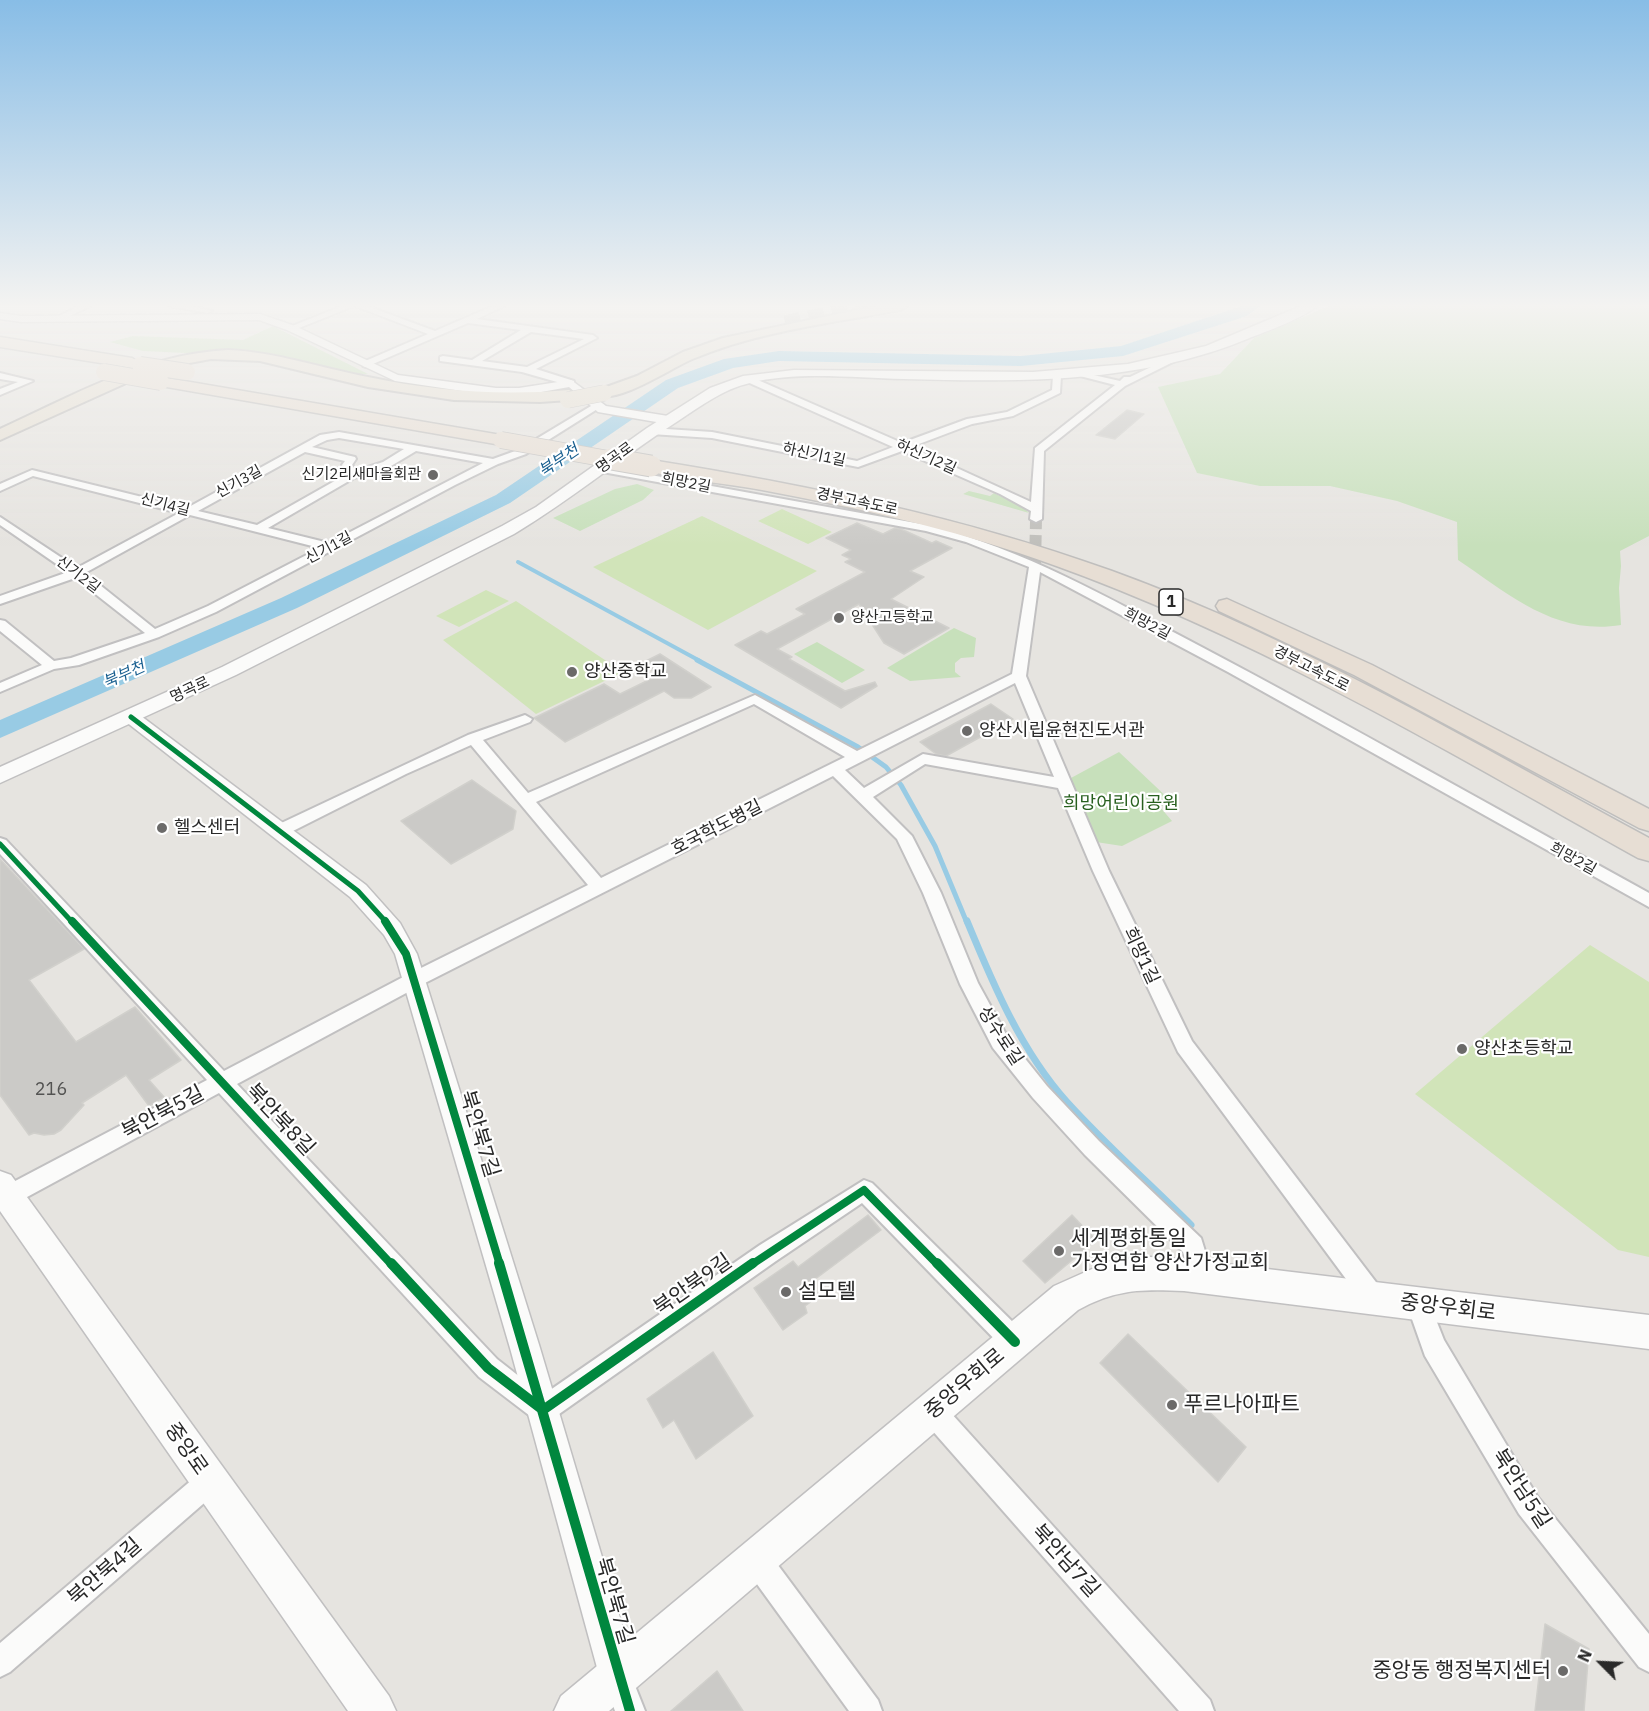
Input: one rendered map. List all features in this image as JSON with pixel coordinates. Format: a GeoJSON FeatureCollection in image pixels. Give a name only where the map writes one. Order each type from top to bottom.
{"type":"FeatureCollection","features":[{"type":"Feature","properties":{"kind":"highway"},"geometry":{"type":"LineString","coordinates":[[0,435],[107,386]]}},
{"type":"Feature","properties":{"kind":"highway"},"geometry":{"type":"LineString","coordinates":[[0,441],[119,386]]}},
{"type":"Feature","properties":{"kind":"highway","name":"경부고속도로"},"geometry":{"type":"LineString","coordinates":[[185,386],[501,440],[790,473],[905,497],[1008,525],[1161,578],[1277,628],[1354,665],[1649,821]]}},
{"type":"Feature","properties":{"kind":"highway","name":"경부고속도로"},"geometry":{"type":"LineString","coordinates":[[269,386],[518,428],[877,506],[982,534],[1094,572],[1233,630],[1334,680],[1649,851]]}},
{"type":"Feature","properties":{"kind":"highway"},"geometry":{"type":"LineString","coordinates":[[363,386],[465,402],[521,404],[569,392]]}},
{"type":"Feature","properties":{"kind":"highway"},"geometry":{"type":"LineString","coordinates":[[399,386],[472,397],[515,399],[569,392],[600,399],[628,386]]}},
{"type":"Feature","properties":{"kind":"highway"},"geometry":{"type":"LineString","coordinates":[[600,399],[621,386]]}},
{"type":"Feature","properties":{"kind":"main road","name":"명곡로"},"geometry":{"type":"LineString","coordinates":[[0,776],[131,717],[339,617],[508,530],[543,510],[651,431],[715,391],[729,386]]}},
{"type":"Feature","properties":{"kind":"main road","name":"중앙로"},"geometry":{"type":"LineString","coordinates":[[4,1190],[209,1482],[374,1711]]}},
{"type":"Feature","properties":{"kind":"main road","name":"중앙우회로"},"geometry":{"type":"LineString","coordinates":[[576,1711],[1066,1298],[1094,1282],[1121,1273],[1201,1277],[1649,1332]]}},
{"type":"Feature","properties":{"kind":"street"},"geometry":{"type":"LineString","coordinates":[[0,392],[16,386]]}},
{"type":"Feature","properties":{"kind":"street"},"geometry":{"type":"LineString","coordinates":[[452,386],[496,392],[569,392]]}},
{"type":"Feature","properties":{"kind":"street"},"geometry":{"type":"LineString","coordinates":[[564,386],[569,392]]}},
{"type":"Feature","properties":{"kind":"street","name":"하신기2길"},"geometry":{"type":"LineString","coordinates":[[764,386],[1004,492],[1036,515],[1039,450],[1120,386]]}},
{"type":"Feature","properties":{"kind":"street","name":"하신기1길"},"geometry":{"type":"LineString","coordinates":[[651,431],[712,435],[858,464],[970,421],[1010,414],[1027,408],[1057,391],[1057,386]]}},
{"type":"Feature","properties":{"kind":"street"},"geometry":{"type":"LineString","coordinates":[[600,399],[643,416],[668,420]]}},
{"type":"Feature","properties":{"kind":"street","name":"신기1길"},"geometry":{"type":"LineString","coordinates":[[0,688],[51,666],[74,662],[154,634],[212,609],[494,462],[522,452],[600,399]]}},
{"type":"Feature","properties":{"kind":"street","name":"신기3길"},"geometry":{"type":"LineString","coordinates":[[0,600],[77,573],[324,437],[339,435],[494,462]]}},
{"type":"Feature","properties":{"kind":"street"},"geometry":{"type":"LineString","coordinates":[[301,448],[351,459],[347,465],[353,475]]}},
{"type":"Feature","properties":{"kind":"street"},"geometry":{"type":"LineString","coordinates":[[260,528],[353,475],[387,464],[414,448]]}},
{"type":"Feature","properties":{"kind":"street","name":"희망2길"},"geometry":{"type":"LineString","coordinates":[[601,469],[927,528],[970,540],[1035,565],[1233,669],[1649,901]]}},
{"type":"Feature","properties":{"kind":"street","name":"신기4길"},"geometry":{"type":"LineString","coordinates":[[0,488],[32,473],[331,547]]}},
{"type":"Feature","properties":{"kind":"street","name":"신기2길"},"geometry":{"type":"LineString","coordinates":[[0,520],[77,573],[154,634]]}},
{"type":"Feature","properties":{"kind":"street"},"geometry":{"type":"LineString","coordinates":[[1019,676],[1035,565]]}},
{"type":"Feature","properties":{"kind":"street"},"geometry":{"type":"LineString","coordinates":[[0,624],[51,666]]}},
{"type":"Feature","properties":{"kind":"street","name":"호국학도병길"},"geometry":{"type":"LineString","coordinates":[[414,980],[1019,676]]}},
{"type":"Feature","properties":{"kind":"street","name":"희망1길"},"geometry":{"type":"LineString","coordinates":[[1019,676],[1101,871],[1185,1046],[1375,1299]]}},
{"type":"Feature","properties":{"kind":"street"},"geometry":{"type":"LineString","coordinates":[[526,800],[755,699],[858,757]]}},
{"type":"Feature","properties":{"kind":"street","name":"북안북7길"},"geometry":{"type":"LineString","coordinates":[[131,717],[358,891],[392,929],[406,954],[543,1410],[618,1675]]}},
{"type":"Feature","properties":{"kind":"street"},"geometry":{"type":"LineString","coordinates":[[281,830],[417,762],[525,719]]}},
{"type":"Feature","properties":{"kind":"street"},"geometry":{"type":"LineString","coordinates":[[473,738],[599,887]]}},
{"type":"Feature","properties":{"kind":"street"},"geometry":{"type":"LineString","coordinates":[[864,795],[922,759],[1063,784]]}},
{"type":"Feature","properties":{"kind":"street","name":"성수로길"},"geometry":{"type":"LineString","coordinates":[[835,769],[904,836],[932,893],[969,984],[1000,1042],[1040,1092],[1092,1148],[1193,1246],[1201,1277]]}},
{"type":"Feature","properties":{"kind":"street","name":"북안북8길"},"geometry":{"type":"LineString","coordinates":[[0,844],[488,1368],[543,1410]]}},
{"type":"Feature","properties":{"kind":"street","name":"북안북5길"},"geometry":{"type":"LineString","coordinates":[[4,1190],[222,1082],[414,980]]}},
{"type":"Feature","properties":{"kind":"street","name":"북안북9길"},"geometry":{"type":"LineString","coordinates":[[543,1410],[758,1260],[864,1190],[1014,1342]]}},
{"type":"Feature","properties":{"kind":"street","name":"북안남5길"},"geometry":{"type":"LineString","coordinates":[[1419,1305],[1434,1347],[1528,1505],[1649,1657]]}},
{"type":"Feature","properties":{"kind":"street","name":"북안남7길"},"geometry":{"type":"LineString","coordinates":[[932,1411],[1199,1711]]}},
{"type":"Feature","properties":{"kind":"street","name":"북안북4길"},"geometry":{"type":"LineString","coordinates":[[0,1662],[209,1482]]}},
{"type":"Feature","properties":{"kind":"street"},"geometry":{"type":"LineString","coordinates":[[756,1558],[867,1711]]}},
{"type":"Feature","properties":{"kind":"street"},"geometry":{"type":"LineString","coordinates":[[618,1675],[630,1711]]}},
{"type":"Feature","properties":{"kind":"green space"},"geometry":{"type":"Polygon","coordinates":[[[1649,386],[1649,536],[1620,551],[1621,625],[1597,627],[1575,624],[1554,618],[1515,598],[1458,560],[1457,522],[1397,501],[1330,486],[1260,486],[1197,473],[1158,387],[1649,386]]]}},
{"type":"Feature","properties":{"kind":"green space"},"geometry":{"type":"Polygon","coordinates":[[[637,484],[654,490],[643,500],[580,531],[553,518],[615,489],[637,484]]]}},
{"type":"Feature","properties":{"kind":"green space"},"geometry":{"type":"Polygon","coordinates":[[[969,491],[990,496],[994,493],[1024,508],[1029,513],[963,494],[969,491]]]}},
{"type":"Feature","properties":{"kind":"green space"},"geometry":{"type":"Polygon","coordinates":[[[782,509],[832,532],[808,544],[758,521],[782,509]]]}},
{"type":"Feature","properties":{"kind":"green space"},"geometry":{"type":"Polygon","coordinates":[[[702,516],[817,571],[708,630],[593,567],[702,516]]]}},
{"type":"Feature","properties":{"kind":"green space"},"geometry":{"type":"Polygon","coordinates":[[[486,590],[509,601],[459,627],[436,616],[486,590]]]}},
{"type":"Feature","properties":{"kind":"green space"},"geometry":{"type":"Polygon","coordinates":[[[516,601],[623,672],[536,714],[443,640],[516,601]]]}},
{"type":"Feature","properties":{"kind":"green space"},"geometry":{"type":"Polygon","coordinates":[[[954,628],[976,638],[974,657],[961,658],[955,663],[955,672],[961,677],[910,681],[887,668],[954,628]]]}},
{"type":"Feature","properties":{"kind":"green space"},"geometry":{"type":"Polygon","coordinates":[[[817,642],[865,670],[842,683],[794,654],[817,642]]]}},
{"type":"Feature","properties":{"kind":"green space","name":"희망어린이공원"},"geometry":{"type":"Polygon","coordinates":[[[1119,752],[1171,801],[1160,807],[1172,821],[1122,846],[1096,842],[1071,778],[1119,752]]]}},
{"type":"Feature","properties":{"kind":"green space"},"geometry":{"type":"Polygon","coordinates":[[[1590,945],[1649,982],[1649,1257],[1618,1250],[1415,1094],[1590,945]]]}},
{"type":"Feature","properties":{"kind":"building"},"geometry":{"type":"Polygon","coordinates":[[[1127,410],[1144,414],[1115,439],[1096,435],[1127,410]]]}},
{"type":"Feature","properties":{"kind":"building"},"geometry":{"type":"Polygon","coordinates":[[[857,523],[883,534],[895,528],[901,529],[932,543],[936,541],[952,548],[910,571],[924,577],[891,599],[949,628],[904,654],[884,643],[859,604],[777,649],[792,657],[789,659],[845,691],[875,682],[877,686],[841,708],[735,645],[761,631],[767,634],[805,614],[796,609],[865,572],[845,562],[851,559],[842,555],[851,550],[826,538],[857,523]]]}},
{"type":"Feature","properties":{"kind":"building"},"geometry":{"type":"Polygon","coordinates":[[[660,654],[711,687],[691,698],[674,698],[664,691],[565,742],[534,718],[604,684],[620,694],[659,675],[642,663],[660,654]]]}},
{"type":"Feature","properties":{"kind":"building","name":"양산시립윤현진도서관"},"geometry":{"type":"Polygon","coordinates":[[[991,704],[1013,719],[946,756],[936,754],[920,742],[991,704]]]}},
{"type":"Feature","properties":{"kind":"building"},"geometry":{"type":"Polygon","coordinates":[[[472,780],[516,811],[513,829],[451,864],[401,821],[472,780]]]}},
{"type":"Feature","properties":{"kind":"building"},"geometry":{"type":"Polygon","coordinates":[[[0,859],[84,949],[29,980],[76,1042],[135,1007],[181,1060],[149,1080],[164,1097],[149,1106],[126,1075],[82,1103],[84,1105],[61,1130],[54,1134],[29,1135],[0,1095],[0,859]]]}},
{"type":"Feature","properties":{"kind":"building"},"geometry":{"type":"Polygon","coordinates":[[[868,1215],[881,1230],[810,1283],[819,1296],[805,1306],[807,1313],[783,1330],[754,1288],[793,1261],[798,1267],[868,1215]]]}},
{"type":"Feature","properties":{"kind":"building","name":"세계평화통일 가정연합 양산가정교회"},"geometry":{"type":"Polygon","coordinates":[[[1072,1215],[1096,1240],[1045,1283],[1023,1261],[1072,1215]]]}},
{"type":"Feature","properties":{"kind":"building","name":"푸르나아파트"},"geometry":{"type":"Polygon","coordinates":[[[1128,1334],[1246,1447],[1218,1482],[1100,1363],[1128,1334]]]}},
{"type":"Feature","properties":{"kind":"building"},"geometry":{"type":"Polygon","coordinates":[[[713,1352],[753,1416],[696,1459],[674,1420],[663,1428],[647,1399],[713,1352]]]}},
{"type":"Feature","properties":{"kind":"building","name":"중앙동 행정복지센터"},"geometry":{"type":"Polygon","coordinates":[[[1545,1624],[1589,1649],[1584,1711],[1535,1711],[1545,1624]]]}},
{"type":"Feature","properties":{"kind":"building"},"geometry":{"type":"Polygon","coordinates":[[[717,1671],[743,1711],[671,1711],[717,1671]]]}},
{"type":"Feature","properties":{"kind":"waterway","name":"북부천"},"geometry":{"type":"LineString","coordinates":[[0,730],[289,603],[503,499],[669,386]]}},
{"type":"Feature","properties":{"kind":"waterway"},"geometry":{"type":"LineString","coordinates":[[518,562],[700,661]]}},
{"type":"Feature","properties":{"kind":"waterway"},"geometry":{"type":"LineString","coordinates":[[697,660],[858,747],[886,767],[901,785],[935,846],[967,923]]}},
{"type":"Feature","properties":{"kind":"waterway"},"geometry":{"type":"LineString","coordinates":[[967,921],[1009,1016],[1051,1082],[1097,1134],[1191,1225]]}},
{"type":"Feature","properties":{"kind":"tunnel"},"geometry":{"type":"LineString","coordinates":[[1035,565],[1036,520]]}},
{"type":"Feature","properties":{"kind":"cycle path"},"geometry":{"type":"LineString","coordinates":[[131,717],[358,891],[392,929],[406,954],[525,1348],[630,1711]]}},
{"type":"Feature","properties":{"kind":"cycle path"},"geometry":{"type":"LineString","coordinates":[[0,844],[488,1368],[543,1410],[768,1253],[864,1190],[1015,1342]]}},
{"type":"Feature","properties":{"kind":"place","name":"신기2리새마을회관"},"geometry":{"type":"Point","coordinates":[433,475]}},
{"type":"Feature","properties":{"kind":"place","name":"양산고등학교"},"geometry":{"type":"Point","coordinates":[839,618]}},
{"type":"Feature","properties":{"kind":"place","name":"양산중학교"},"geometry":{"type":"Point","coordinates":[572,672]}},
{"type":"Feature","properties":{"kind":"place","name":"양산시립윤현진도서관"},"geometry":{"type":"Point","coordinates":[967,731]}},
{"type":"Feature","properties":{"kind":"place","name":"헬스센터"},"geometry":{"type":"Point","coordinates":[162,828]}},
{"type":"Feature","properties":{"kind":"place","name":"양산초등학교"},"geometry":{"type":"Point","coordinates":[1462,1049]}},
{"type":"Feature","properties":{"kind":"place","name":"세계평화통일 가정연합 양산가정교회"},"geometry":{"type":"Point","coordinates":[1059,1251]}},
{"type":"Feature","properties":{"kind":"place","name":"설모텔"},"geometry":{"type":"Point","coordinates":[786,1292]}},
{"type":"Feature","properties":{"kind":"place","name":"푸르나아파트"},"geometry":{"type":"Point","coordinates":[1172,1405]}},
{"type":"Feature","properties":{"kind":"place","name":"중앙동 행정복지센터"},"geometry":{"type":"Point","coordinates":[1563,1671]}}]}
